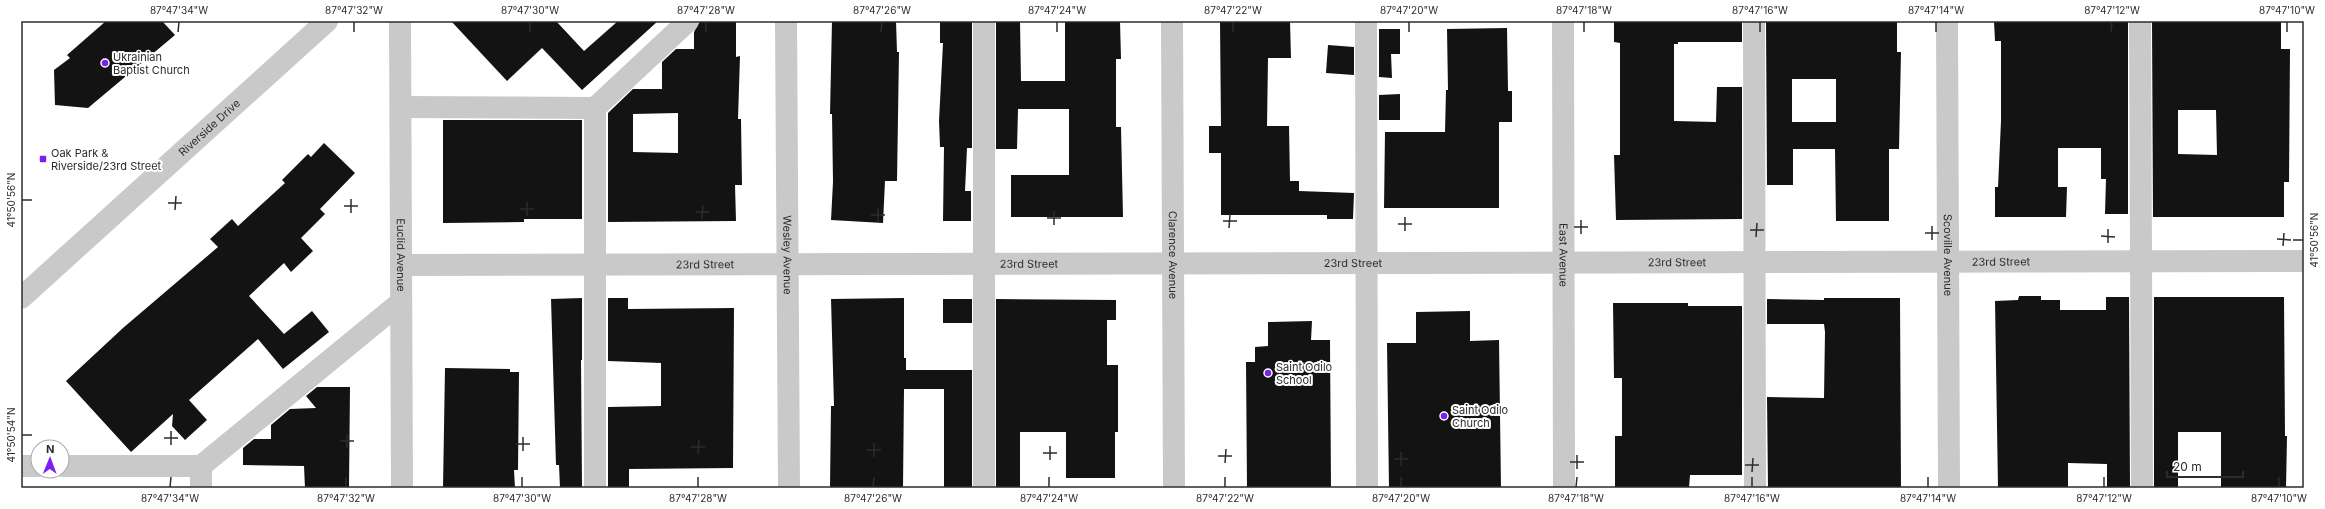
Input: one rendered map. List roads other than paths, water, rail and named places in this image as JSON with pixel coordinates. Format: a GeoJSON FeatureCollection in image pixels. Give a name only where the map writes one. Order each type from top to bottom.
{"type":"FeatureCollection","features":[{"type":"Feature","properties":{"kind":"street","name":"Riverside Drive"},"geometry":{"type":"LineString","coordinates":[[21,298],[327,21]]}},
{"type":"Feature","properties":{"kind":"street","name":"Euclid Avenue"},"geometry":{"type":"LineString","coordinates":[[400,21],[402,488]]}},
{"type":"Feature","properties":{"kind":"street"},"geometry":{"type":"LineString","coordinates":[[401,107],[595,108],[688,21]]}},
{"type":"Feature","properties":{"kind":"street","name":"Wesley Avenue"},"geometry":{"type":"LineString","coordinates":[[786,21],[789,488]]}},
{"type":"Feature","properties":{"kind":"street"},"geometry":{"type":"LineString","coordinates":[[984,21],[984,488]]}},
{"type":"Feature","properties":{"kind":"street","name":"Clarence Avenue"},"geometry":{"type":"LineString","coordinates":[[1172,21],[1174,488]]}},
{"type":"Feature","properties":{"kind":"street"},"geometry":{"type":"LineString","coordinates":[[1366,21],[1367,488]]}},
{"type":"Feature","properties":{"kind":"street","name":"East Avenue"},"geometry":{"type":"LineString","coordinates":[[1563,21],[1564,488]]}},
{"type":"Feature","properties":{"kind":"street"},"geometry":{"type":"LineString","coordinates":[[1754,21],[1755,488]]}},
{"type":"Feature","properties":{"kind":"street","name":"Scoville Avenue"},"geometry":{"type":"LineString","coordinates":[[1947,21],[1949,488]]}},
{"type":"Feature","properties":{"kind":"street"},"geometry":{"type":"LineString","coordinates":[[2140,21],[2142,488]]}},
{"type":"Feature","properties":{"kind":"street"},"geometry":{"type":"LineString","coordinates":[[595,108],[595,488]]}},
{"type":"Feature","properties":{"kind":"street","name":"23rd Street"},"geometry":{"type":"LineString","coordinates":[[401,265],[2304,261]]}},
{"type":"Feature","properties":{"kind":"street"},"geometry":{"type":"LineString","coordinates":[[70,466],[200,466],[401,302]]}},
{"type":"Feature","properties":{"kind":"street"},"geometry":{"type":"LineString","coordinates":[[200,466],[201,488]]}},
{"type":"Feature","properties":{"kind":"place","name":"Ukrainian Baptist Church"},"geometry":{"type":"Point","coordinates":[105,63]}},
{"type":"Feature","properties":{"kind":"place","name":"Oak Park & Riverside/23rd Street"},"geometry":{"type":"Point","coordinates":[43,159]}},
{"type":"Feature","properties":{"kind":"place","name":"Saint Odilo School"},"geometry":{"type":"Point","coordinates":[1268,373]}},
{"type":"Feature","properties":{"kind":"place","name":"Saint Odilo Church"},"geometry":{"type":"Point","coordinates":[1444,416]}}]}
